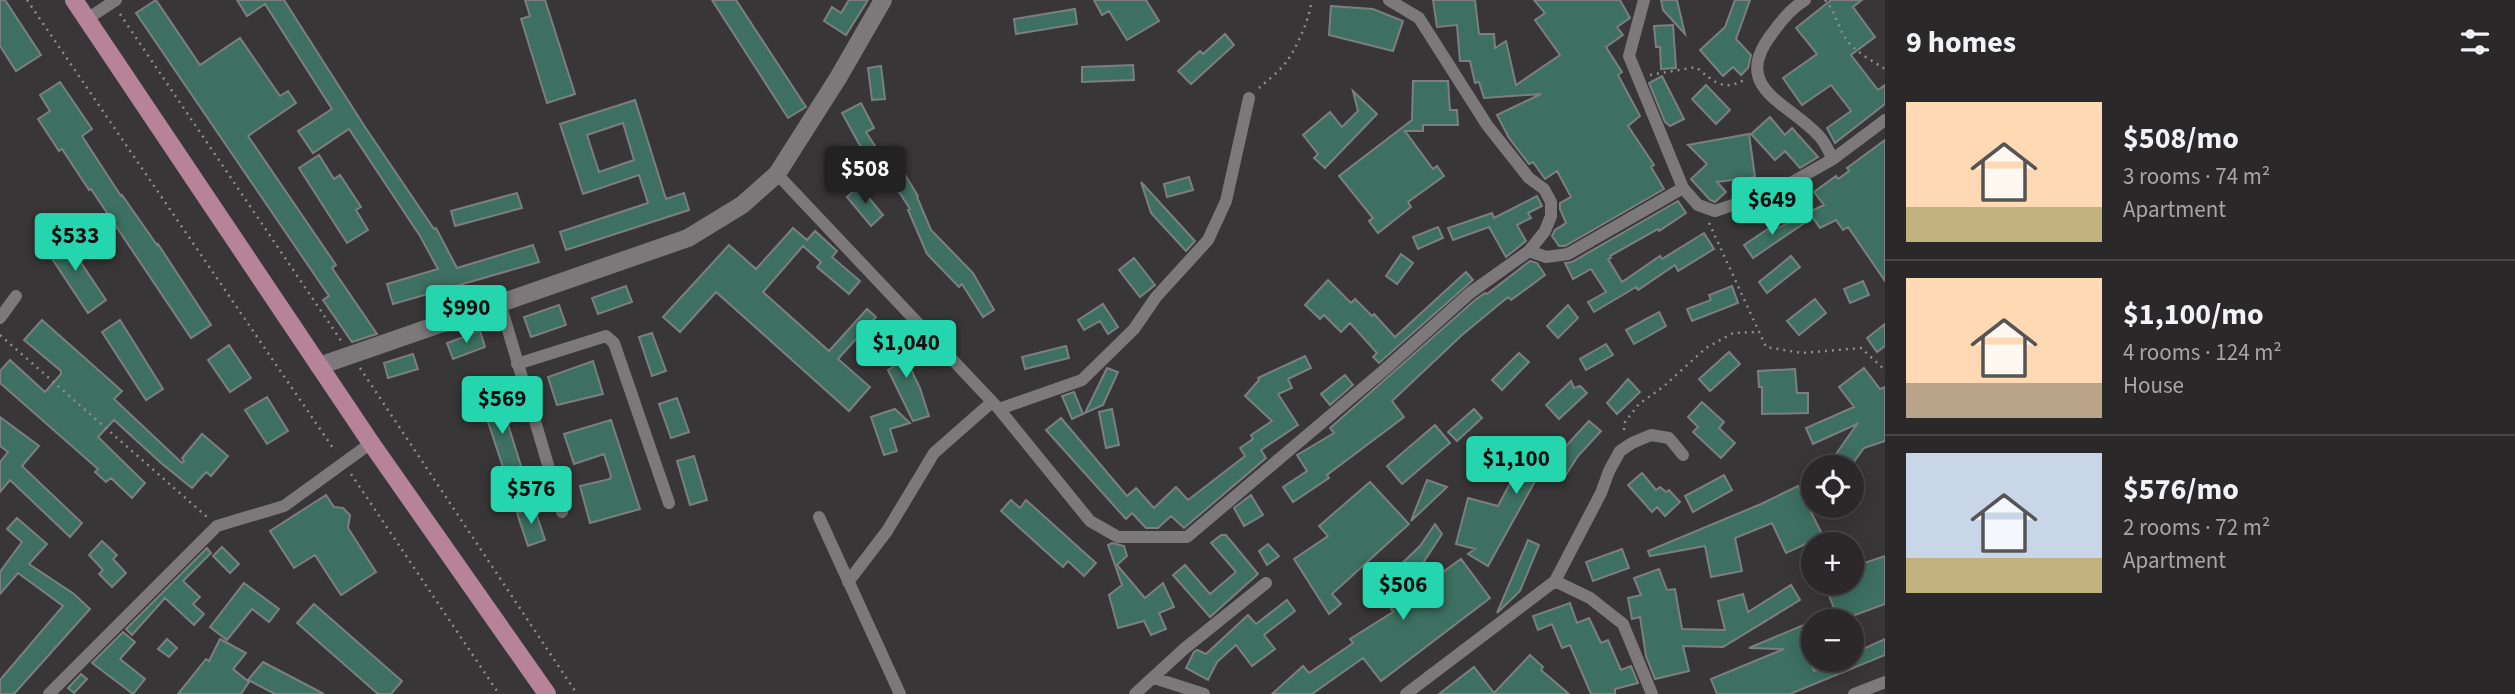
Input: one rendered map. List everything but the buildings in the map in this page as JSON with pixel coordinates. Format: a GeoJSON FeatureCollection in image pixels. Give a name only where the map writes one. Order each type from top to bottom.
{"type":"FeatureCollection","features":[{"type":"Feature","properties":{"kind":"main road"},"geometry":{"type":"LineString","coordinates":[[74,0],[371,443],[547,694]]}},
{"type":"Feature","properties":{"kind":"street"},"geometry":{"type":"LineString","coordinates":[[87,19],[116,0]]}},
{"type":"Feature","properties":{"kind":"street"},"geometry":{"type":"LineString","coordinates":[[319,366],[688,238],[742,205],[777,174],[838,78],[883,0]]}},
{"type":"Feature","properties":{"kind":"street"},"geometry":{"type":"LineString","coordinates":[[777,174],[996,406],[1090,521],[1118,537],[1187,537],[1383,371],[1470,293],[1529,251],[1545,231],[1551,216],[1551,202],[1544,189],[1529,178],[1487,125],[1419,18],[1389,0]]}},
{"type":"Feature","properties":{"kind":"street"},"geometry":{"type":"LineString","coordinates":[[1644,0],[1629,56],[1683,188],[1698,205],[1715,211],[1780,188],[1833,159],[1885,120]]}},
{"type":"Feature","properties":{"kind":"street"},"geometry":{"type":"LineString","coordinates":[[1805,0],[1787,15],[1765,43],[1755,68],[1758,79],[1779,103],[1820,136],[1833,159]]}},
{"type":"Feature","properties":{"kind":"street"},"geometry":{"type":"LineString","coordinates":[[848,582],[887,531],[934,453],[996,406],[1082,380],[1134,329],[1156,297],[1208,240],[1226,201],[1249,98]]}},
{"type":"Feature","properties":{"kind":"street"},"geometry":{"type":"LineString","coordinates":[[1529,251],[1546,257],[1569,254],[1683,188]]}},
{"type":"Feature","properties":{"kind":"street"},"geometry":{"type":"LineString","coordinates":[[0,318],[16,296]]}},
{"type":"Feature","properties":{"kind":"street"},"geometry":{"type":"LineString","coordinates":[[500,303],[562,512]]}},
{"type":"Feature","properties":{"kind":"street"},"geometry":{"type":"LineString","coordinates":[[517,363],[606,336],[614,342],[668,503]]}},
{"type":"Feature","properties":{"kind":"street"},"geometry":{"type":"LineString","coordinates":[[1406,694],[1555,581],[1620,451],[1651,435],[1670,438],[1683,455]]}},
{"type":"Feature","properties":{"kind":"street"},"geometry":{"type":"LineString","coordinates":[[49,694],[217,526],[284,506],[371,443]]}},
{"type":"Feature","properties":{"kind":"street"},"geometry":{"type":"LineString","coordinates":[[819,517],[900,694]]}},
{"type":"Feature","properties":{"kind":"street"},"geometry":{"type":"LineString","coordinates":[[1555,581],[1590,598],[1623,624],[1652,694]]}},
{"type":"Feature","properties":{"kind":"street"},"geometry":{"type":"LineString","coordinates":[[1135,694],[1184,649],[1266,583]]}},
{"type":"Feature","properties":{"kind":"street"},"geometry":{"type":"LineString","coordinates":[[1154,678],[1203,694]]}},
{"type":"Feature","properties":{"kind":"street"},"geometry":{"type":"LineString","coordinates":[[1854,694],[1885,682]]}},
{"type":"Feature","properties":{"kind":"path"},"geometry":{"type":"LineString","coordinates":[[27,0],[499,694]]}},
{"type":"Feature","properties":{"kind":"path"},"geometry":{"type":"LineString","coordinates":[[1249,98],[1287,62],[1303,29],[1311,0]]}},
{"type":"Feature","properties":{"kind":"path"},"geometry":{"type":"LineString","coordinates":[[1825,0],[1832,7],[1845,37],[1857,50],[1885,69]]}},
{"type":"Feature","properties":{"kind":"path"},"geometry":{"type":"LineString","coordinates":[[1637,78],[1696,67],[1713,80],[1727,86],[1736,85],[1756,72]]}},
{"type":"Feature","properties":{"kind":"path"},"geometry":{"type":"LineString","coordinates":[[1698,205],[1713,230],[1757,332],[1766,346],[1802,353],[1861,348],[1885,370]]}},
{"type":"Feature","properties":{"kind":"path"},"geometry":{"type":"LineString","coordinates":[[1620,451],[1625,422],[1639,404],[1720,339],[1733,333],[1757,332]]}},
{"type":"Feature","properties":{"kind":"path"},"geometry":{"type":"LineString","coordinates":[[0,335],[217,526]]}}]}
